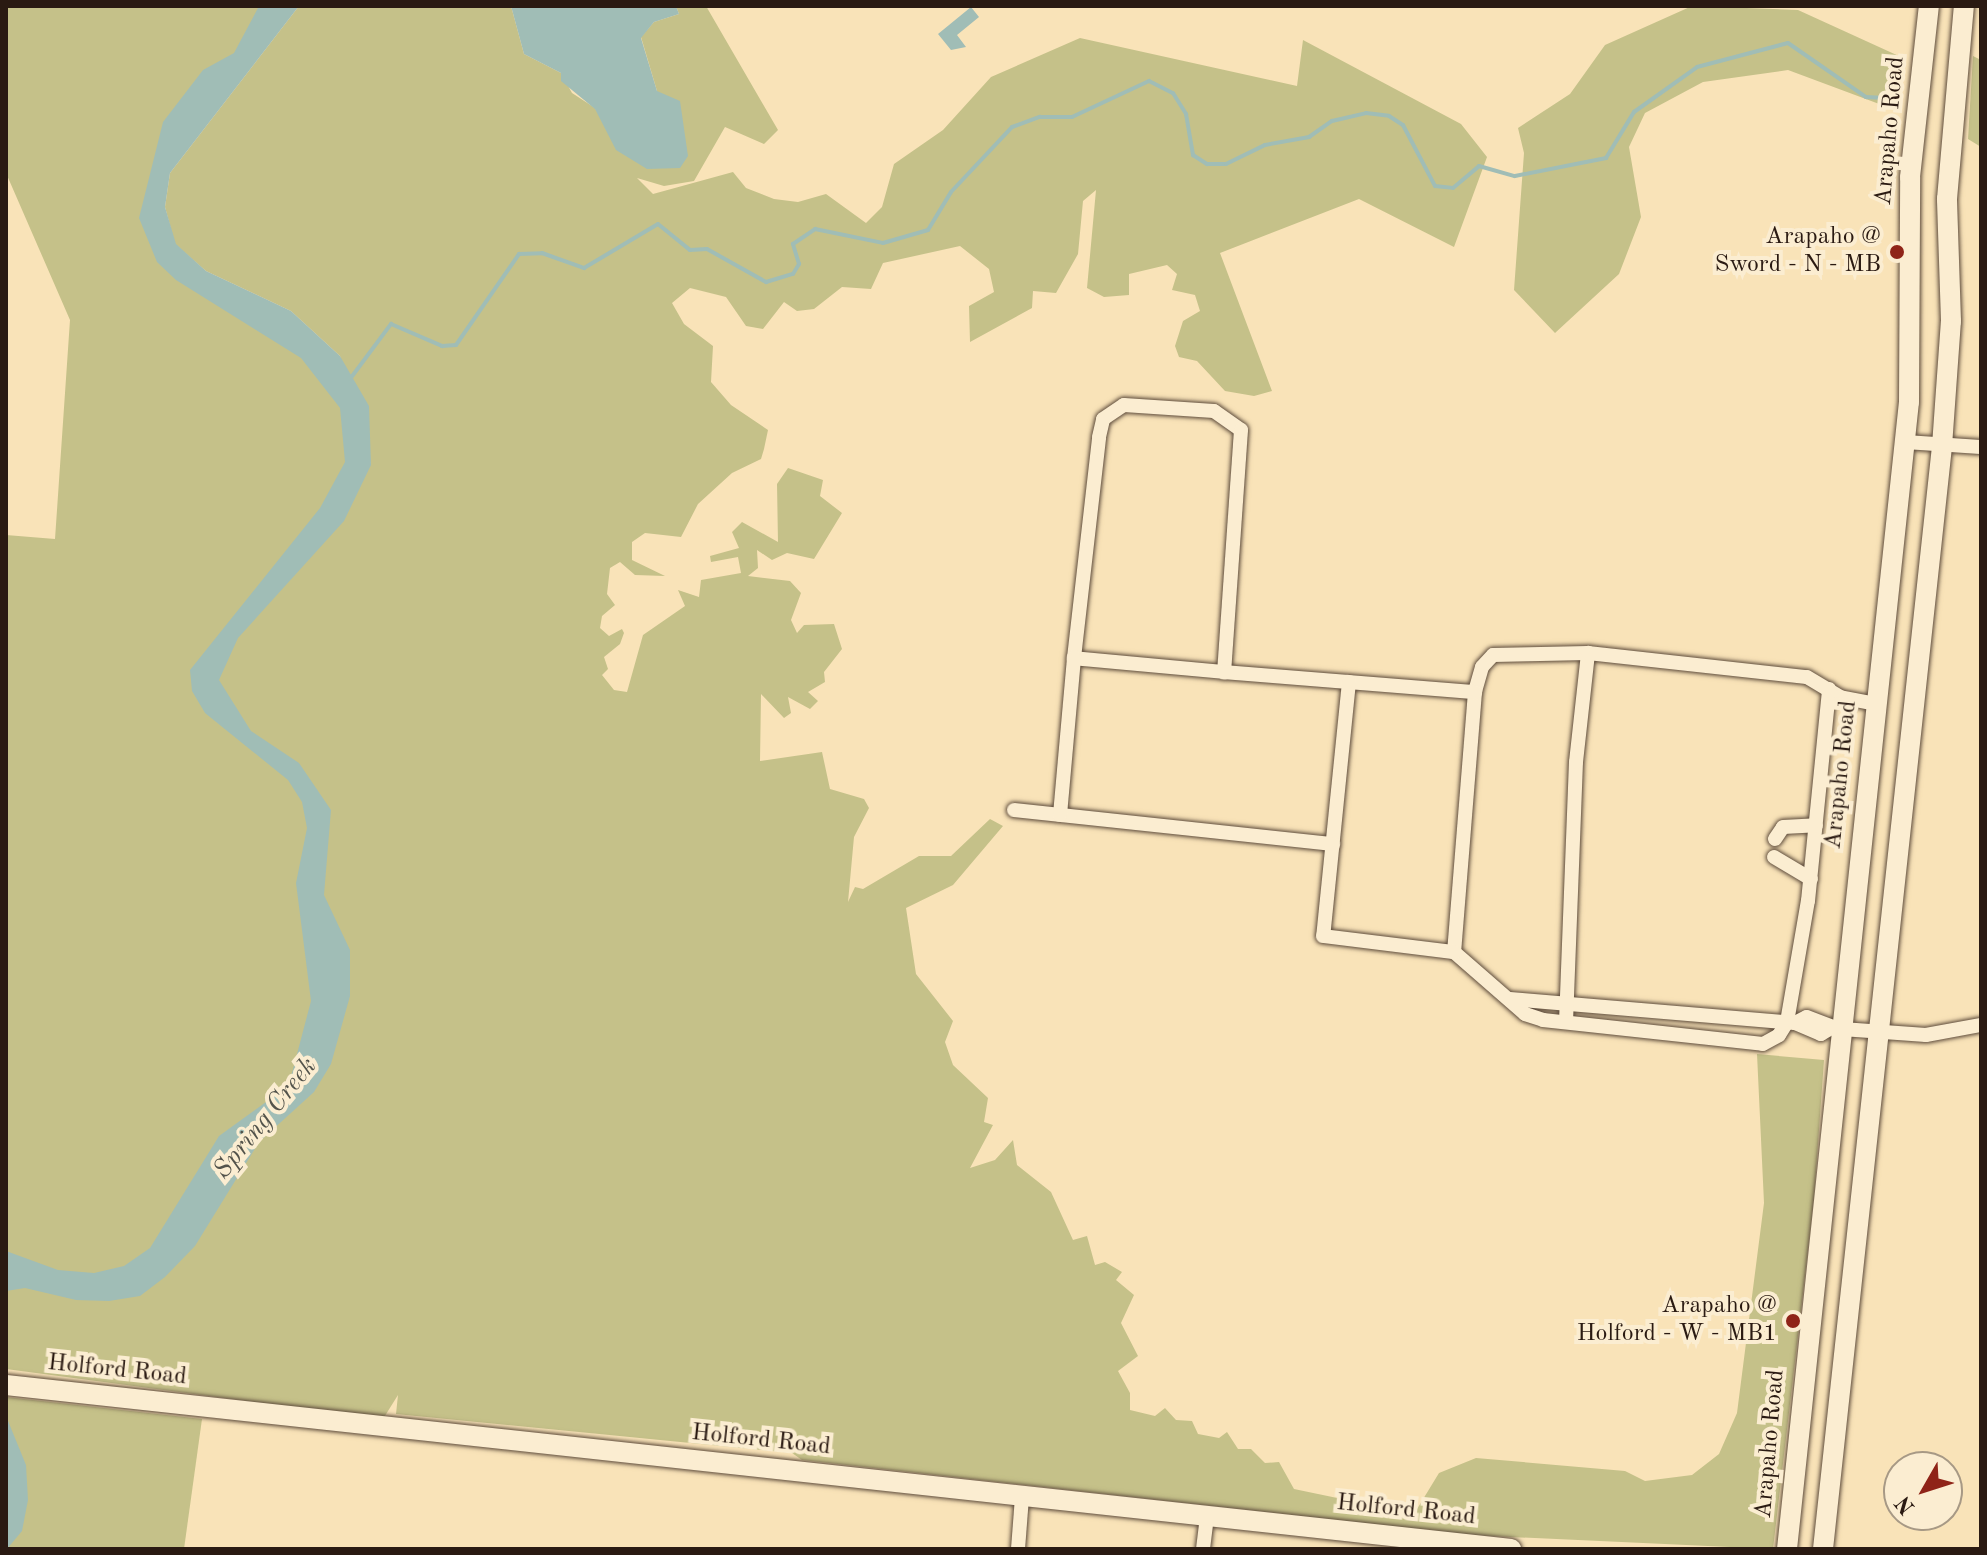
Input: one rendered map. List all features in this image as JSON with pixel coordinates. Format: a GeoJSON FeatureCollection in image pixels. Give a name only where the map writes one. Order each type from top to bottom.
{"type":"FeatureCollection","features":[{"type":"Feature","properties":{"kind":"main road","name":"Arapaho Road"},"geometry":{"type":"LineString","coordinates":[[1787,1549],[1905,442],[1912,323],[1910,177],[1929,6]]}},
{"type":"Feature","properties":{"kind":"main road"},"geometry":{"type":"LineString","coordinates":[[1823,1549],[1942,446],[1951,321],[1947,199],[1964,6]]}},
{"type":"Feature","properties":{"kind":"main road","name":"Holford Road"},"geometry":{"type":"LineString","coordinates":[[8,1385],[1207,1516],[1357,1541],[1510,1549]]}},
{"type":"Feature","properties":{"kind":"street"},"geometry":{"type":"LineString","coordinates":[[1060,815],[1074,658],[1103,419],[1124,405],[1214,411],[1241,430],[1244,447],[1224,672]]}},
{"type":"Feature","properties":{"kind":"street"},"geometry":{"type":"LineString","coordinates":[[1905,442],[1981,447]]}},
{"type":"Feature","properties":{"kind":"street"},"geometry":{"type":"LineString","coordinates":[[1454,952],[1475,692],[1482,667],[1493,655],[1588,653],[1807,677],[1829,689],[1875,704]]}},
{"type":"Feature","properties":{"kind":"street"},"geometry":{"type":"LineString","coordinates":[[1566,1022],[1576,762],[1588,653]]}},
{"type":"Feature","properties":{"kind":"street"},"geometry":{"type":"LineString","coordinates":[[1074,658],[1475,692]]}},
{"type":"Feature","properties":{"kind":"street"},"geometry":{"type":"LineString","coordinates":[[1349,682],[1323,936],[1454,952],[1525,1014],[1566,1022],[1763,1044],[1791,1023],[1811,879],[1829,689]]}},
{"type":"Feature","properties":{"kind":"street"},"geometry":{"type":"LineString","coordinates":[[1014,810],[1333,844]]}},
{"type":"Feature","properties":{"kind":"street"},"geometry":{"type":"LineString","coordinates":[[1775,839],[1783,827],[1816,825]]}},
{"type":"Feature","properties":{"kind":"street"},"geometry":{"type":"LineString","coordinates":[[1774,857],[1811,879]]}},
{"type":"Feature","properties":{"kind":"street"},"geometry":{"type":"LineString","coordinates":[[1510,999],[1791,1023]]}},
{"type":"Feature","properties":{"kind":"street"},"geometry":{"type":"LineString","coordinates":[[1842,1029],[1926,1035],[1981,1025]]}},
{"type":"Feature","properties":{"kind":"street"},"geometry":{"type":"LineString","coordinates":[[1018,1549],[1022,1497]]}},
{"type":"Feature","properties":{"kind":"street"},"geometry":{"type":"LineString","coordinates":[[1203,1549],[1207,1516]]}},
{"type":"Feature","properties":{"kind":"shaded area"},"geometry":{"type":"Polygon","coordinates":[[[6,6],[276,6],[154,192],[163,257],[315,347],[371,465],[340,356],[291,311],[206,271],[175,244],[165,207],[170,173],[299,6],[511,6],[524,54],[561,73],[572,93],[595,108],[612,138],[657,91],[641,37],[654,22],[679,14],[676,6],[706,6],[778,130],[764,144],[725,127],[694,181],[664,186],[637,178],[653,194],[733,172],[746,188],[774,199],[798,202],[826,194],[866,223],[882,207],[894,164],[943,130],[991,77],[1080,38],[1297,86],[1303,40],[1461,124],[1487,157],[1454,247],[1359,199],[1220,253],[1272,391],[1254,396],[1225,391],[1197,361],[1179,357],[1175,346],[1183,321],[1200,311],[1195,295],[1172,290],[1177,274],[1167,265],[1129,274],[1129,295],[1104,297],[1087,288],[1096,190],[1083,201],[1078,254],[1056,293],[1033,291],[1032,308],[970,342],[969,306],[994,292],[989,269],[960,246],[883,263],[871,289],[842,287],[814,309],[797,311],[784,302],[763,329],[746,326],[726,297],[690,288],[672,303],[684,324],[713,346],[711,382],[731,405],[768,430],[764,449],[761,459],[732,473],[698,504],[681,537],[645,533],[632,542],[632,560],[665,576],[635,575],[620,562],[610,568],[607,594],[615,605],[602,616],[600,628],[609,636],[622,629],[624,633],[620,644],[604,657],[608,669],[602,675],[614,690],[627,692],[643,635],[685,606],[678,590],[699,597],[701,580],[741,573],[738,557],[711,562],[710,556],[739,548],[732,532],[742,522],[778,542],[777,484],[788,468],[823,480],[820,496],[842,513],[814,559],[787,553],[772,560],[757,550],[758,568],[748,576],[790,581],[801,593],[791,620],[797,633],[804,625],[834,624],[842,649],[824,672],[825,682],[808,692],[818,701],[810,709],[788,697],[791,713],[784,718],[761,694],[760,761],[822,752],[830,789],[864,799],[869,808],[854,837],[848,902],[855,887],[863,889],[919,856],[951,856],[990,819],[1003,826],[953,885],[906,908],[916,974],[953,1021],[945,1042],[953,1065],[988,1098],[984,1122],[993,1125],[970,1168],[995,1160],[1013,1140],[1017,1165],[1051,1192],[1073,1240],[1087,1236],[1095,1265],[1105,1262],[1122,1272],[1116,1280],[1134,1295],[1121,1323],[1138,1356],[1118,1371],[1130,1393],[1130,1410],[1155,1416],[1165,1408],[1176,1420],[1192,1421],[1198,1434],[1219,1438],[1227,1432],[1238,1449],[1251,1449],[1265,1463],[1279,1462],[1294,1489],[1414,1514],[1439,1473],[1476,1458],[1625,1471],[1645,1481],[1692,1475],[1719,1454],[1737,1413],[1764,1203],[1757,1054],[1824,1060],[1814,1199],[1773,1549],[1469,1535],[802,1460],[792,1453],[396,1414],[398,1395],[383,1419],[6,1369],[6,535],[55,539],[70,320],[6,173],[6,6]]]}},
{"type":"Feature","properties":{"kind":"shaded area"},"geometry":{"type":"Polygon","coordinates":[[[1692,6],[1798,10],[1901,57],[1898,111],[1788,70],[1703,82],[1645,113],[1629,147],[1641,217],[1619,274],[1555,333],[1514,290],[1524,153],[1518,128],[1570,94],[1605,45],[1692,6]]]}},
{"type":"Feature","properties":{"kind":"shaded area"},"geometry":{"type":"Polygon","coordinates":[[[1973,56],[1981,60],[1981,147],[1968,139],[1973,56]]]}},
{"type":"Feature","properties":{"kind":"shaded area"},"geometry":{"type":"Polygon","coordinates":[[[6,1397],[202,1419],[184,1549],[6,1549],[6,1397]]]}},
{"type":"Feature","properties":{"kind":"water","name":"Spring Creek"},"geometry":{"type":"Polygon","coordinates":[[[259,6],[299,6],[170,173],[165,207],[176,244],[206,271],[291,311],[340,356],[369,406],[371,465],[344,521],[238,638],[219,680],[251,731],[299,763],[331,810],[324,895],[350,950],[350,996],[331,1064],[314,1092],[259,1142],[195,1246],[165,1277],[140,1296],[109,1301],[76,1300],[25,1288],[6,1291],[6,1251],[58,1270],[94,1273],[124,1266],[150,1248],[219,1136],[277,1094],[292,1073],[311,1001],[296,883],[307,828],[302,802],[288,780],[205,713],[192,691],[190,670],[320,508],[345,462],[340,408],[301,358],[176,280],[157,262],[139,218],[163,122],[203,70],[234,53],[259,6]]]}},
{"type":"Feature","properties":{"kind":"water"},"geometry":{"type":"Polygon","coordinates":[[[511,6],[676,6],[679,14],[654,22],[641,38],[657,91],[680,101],[688,156],[680,168],[647,169],[616,150],[595,109],[561,81],[561,73],[524,54],[511,6]]]}},
{"type":"Feature","properties":{"kind":"water"},"geometry":{"type":"Polygon","coordinates":[[[971,7],[979,17],[957,35],[966,47],[951,50],[938,34],[971,7]]]}},
{"type":"Feature","properties":{"kind":"water"},"geometry":{"type":"Polygon","coordinates":[[[6,1416],[26,1465],[28,1500],[22,1531],[7,1549],[6,1416]]]}},
{"type":"Feature","properties":{"kind":"waterway"},"geometry":{"type":"LineString","coordinates":[[350,379],[391,324],[442,346],[456,345],[519,254],[542,253],[584,268],[658,224],[690,250],[707,249],[766,282],[793,274],[799,264],[793,244],[815,229],[883,243],[928,230],[951,192],[1012,127],[1040,117],[1072,117],[1149,81],[1173,93],[1186,114],[1193,155],[1207,164],[1226,164],[1265,145],[1309,137],[1332,121],[1366,113],[1389,116],[1403,125],[1435,186],[1453,188],[1479,166],[1515,176],[1606,158],[1634,112],[1697,67],[1788,43],[1866,97],[1885,98]]}},
{"type":"Feature","properties":{"kind":"place","name":"Arapaho @ Sword - N - MB"},"geometry":{"type":"Point","coordinates":[1897,252]}},
{"type":"Feature","properties":{"kind":"place","name":"Arapaho @ Holford - W - MB1"},"geometry":{"type":"Point","coordinates":[1793,1321]}}]}
